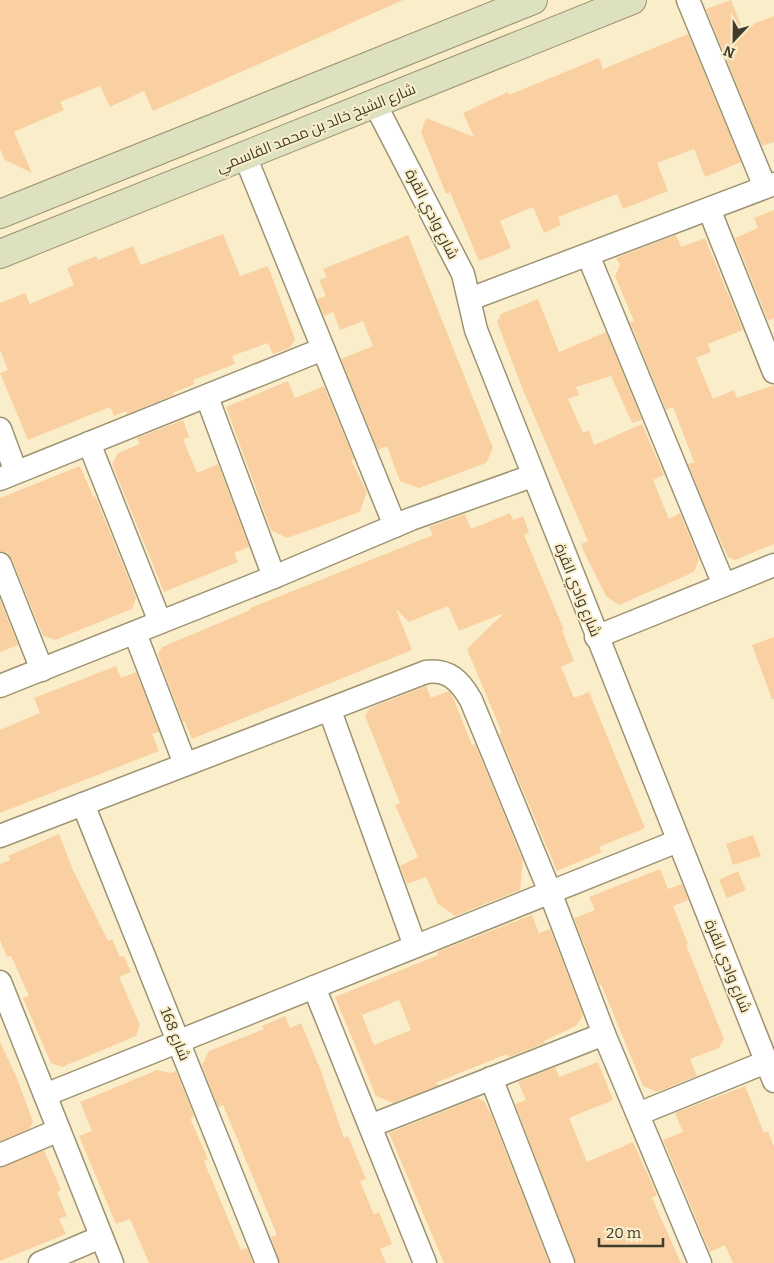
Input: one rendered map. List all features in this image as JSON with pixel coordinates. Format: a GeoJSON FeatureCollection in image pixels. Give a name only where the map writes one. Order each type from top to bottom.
{"type":"FeatureCollection","features":[{"type":"Feature","properties":{"kind":"main road"},"geometry":{"type":"LineString","coordinates":[[2,208],[533,0]]}},
{"type":"Feature","properties":{"kind":"main road","name":"شارع الشيخ خالد بن محمد القاسمي"},"geometry":{"type":"LineString","coordinates":[[0,254],[632,0]]}},
{"type":"Feature","properties":{"kind":"street"},"geometry":{"type":"LineString","coordinates":[[470,299],[770,185],[688,0]]}},
{"type":"Feature","properties":{"kind":"street","name":"شارع وادي القرة"},"geometry":{"type":"LineString","coordinates":[[375,104],[463,274],[476,330],[532,476],[770,1071]]}},
{"type":"Feature","properties":{"kind":"street"},"geometry":{"type":"LineString","coordinates":[[245,156],[395,526]]}},
{"type":"Feature","properties":{"kind":"street"},"geometry":{"type":"LineString","coordinates":[[709,209],[774,372]]}},
{"type":"Feature","properties":{"kind":"street"},"geometry":{"type":"LineString","coordinates":[[588,255],[724,585]]}},
{"type":"Feature","properties":{"kind":"street"},"geometry":{"type":"LineString","coordinates":[[0,429],[8,475],[323,349]]}},
{"type":"Feature","properties":{"kind":"street"},"geometry":{"type":"LineString","coordinates":[[207,397],[274,577]]}},
{"type":"Feature","properties":{"kind":"street"},"geometry":{"type":"LineString","coordinates":[[89,443],[160,622]]}},
{"type":"Feature","properties":{"kind":"street"},"geometry":{"type":"LineString","coordinates":[[0,686],[274,577],[395,526],[532,476]]}},
{"type":"Feature","properties":{"kind":"street"},"geometry":{"type":"LineString","coordinates":[[0,564],[42,670]]}},
{"type":"Feature","properties":{"kind":"street"},"geometry":{"type":"LineString","coordinates":[[596,637],[774,565]]}},
{"type":"Feature","properties":{"kind":"street"},"geometry":{"type":"LineString","coordinates":[[135,633],[185,764]]}},
{"type":"Feature","properties":{"kind":"street"},"geometry":{"type":"LineString","coordinates":[[0,836],[185,764],[330,711],[426,672],[437,671],[458,680],[471,700],[550,892],[604,1034],[700,1263]]}},
{"type":"Feature","properties":{"kind":"street"},"geometry":{"type":"LineString","coordinates":[[330,711],[415,946]]}},
{"type":"Feature","properties":{"kind":"street","name":"شارع 168"},"geometry":{"type":"LineString","coordinates":[[83,804],[267,1263]]}},
{"type":"Feature","properties":{"kind":"street"},"geometry":{"type":"LineString","coordinates":[[45,1095],[678,841]]}},
{"type":"Feature","properties":{"kind":"street"},"geometry":{"type":"LineString","coordinates":[[0,982],[8,1027],[45,1095],[112,1263]]}},
{"type":"Feature","properties":{"kind":"street"},"geometry":{"type":"LineString","coordinates":[[314,987],[425,1263]]}},
{"type":"Feature","properties":{"kind":"street"},"geometry":{"type":"LineString","coordinates":[[370,1126],[604,1034]]}},
{"type":"Feature","properties":{"kind":"street"},"geometry":{"type":"LineString","coordinates":[[638,1114],[770,1071]]}},
{"type":"Feature","properties":{"kind":"street"},"geometry":{"type":"LineString","coordinates":[[492,1078],[563,1263]]}},
{"type":"Feature","properties":{"kind":"street"},"geometry":{"type":"LineString","coordinates":[[0,1155],[59,1130]]}},
{"type":"Feature","properties":{"kind":"street"},"geometry":{"type":"LineString","coordinates":[[40,1263],[101,1237]]}},
{"type":"Feature","properties":{"kind":"building"},"geometry":{"type":"Polygon","coordinates":[[[0,0],[403,0],[153,111],[144,91],[110,107],[100,86],[60,102],[64,110],[14,132],[32,173],[5,160],[0,149],[0,0]]]}},
{"type":"Feature","properties":{"kind":"building"},"geometry":{"type":"Polygon","coordinates":[[[731,0],[742,28],[774,16],[774,142],[762,146],[706,9],[731,0]]]}},
{"type":"Feature","properties":{"kind":"building"},"geometry":{"type":"Polygon","coordinates":[[[688,34],[741,162],[705,177],[694,149],[657,163],[668,191],[623,209],[617,194],[558,217],[561,225],[544,233],[533,207],[500,221],[511,248],[479,261],[450,192],[446,194],[421,132],[426,118],[474,137],[463,113],[508,92],[509,95],[599,58],[603,69],[688,34]]]}},
{"type":"Feature","properties":{"kind":"building"},"geometry":{"type":"Polygon","coordinates":[[[774,210],[774,318],[768,321],[735,238],[758,228],[754,218],[774,210]]]}},
{"type":"Feature","properties":{"kind":"building"},"geometry":{"type":"Polygon","coordinates":[[[223,234],[240,276],[268,266],[295,339],[290,348],[273,354],[268,343],[232,356],[235,364],[193,380],[195,384],[173,393],[174,395],[127,414],[126,411],[114,416],[110,407],[28,440],[0,373],[8,370],[0,350],[0,303],[25,293],[30,304],[74,285],[67,268],[96,256],[98,260],[133,246],[141,265],[223,234]]]}},
{"type":"Feature","properties":{"kind":"building"},"geometry":{"type":"Polygon","coordinates":[[[408,235],[493,448],[486,463],[419,488],[400,481],[387,446],[378,450],[341,359],[373,346],[363,321],[340,330],[333,312],[324,316],[317,299],[326,296],[319,280],[327,277],[323,269],[408,235]]]}},
{"type":"Feature","properties":{"kind":"building"},"geometry":{"type":"Polygon","coordinates":[[[676,235],[681,247],[705,238],[743,330],[708,344],[711,352],[696,358],[713,399],[734,390],[737,398],[774,385],[774,544],[735,560],[728,557],[712,522],[688,464],[694,462],[673,407],[666,410],[630,322],[634,321],[615,276],[620,265],[616,258],[676,235]]]}},
{"type":"Feature","properties":{"kind":"building"},"geometry":{"type":"Polygon","coordinates":[[[538,299],[559,352],[606,332],[642,420],[632,423],[611,376],[576,387],[579,395],[568,399],[583,433],[589,430],[594,445],[642,424],[664,475],[653,480],[669,519],[680,513],[699,559],[694,572],[619,605],[606,596],[585,554],[581,544],[588,541],[523,390],[497,322],[501,314],[538,299]]]}},
{"type":"Feature","properties":{"kind":"building"},"geometry":{"type":"Polygon","coordinates":[[[288,381],[295,398],[324,386],[354,459],[351,460],[367,492],[360,512],[287,538],[271,530],[226,407],[288,381]]]}},
{"type":"Feature","properties":{"kind":"building"},"geometry":{"type":"Polygon","coordinates":[[[183,420],[189,437],[183,439],[197,473],[218,464],[249,547],[234,553],[238,562],[164,592],[112,464],[118,453],[140,444],[137,438],[183,420]]]}},
{"type":"Feature","properties":{"kind":"building"},"geometry":{"type":"Polygon","coordinates":[[[80,466],[94,498],[95,495],[136,598],[132,609],[55,640],[43,636],[12,559],[8,553],[0,551],[0,498],[80,466]]]}},
{"type":"Feature","properties":{"kind":"building"},"geometry":{"type":"Polygon","coordinates":[[[510,513],[513,520],[523,516],[529,532],[524,535],[564,630],[562,630],[574,661],[561,667],[574,698],[589,692],[645,828],[599,847],[602,852],[557,871],[499,734],[502,733],[467,649],[504,613],[459,631],[448,606],[409,622],[396,609],[412,650],[192,739],[185,722],[183,722],[160,661],[158,654],[162,647],[250,610],[250,608],[433,535],[429,527],[465,514],[471,529],[510,513]]]}},
{"type":"Feature","properties":{"kind":"building"},"geometry":{"type":"Polygon","coordinates":[[[0,600],[18,645],[0,652],[0,600]]]}},
{"type":"Feature","properties":{"kind":"building"},"geometry":{"type":"Polygon","coordinates":[[[774,637],[774,699],[772,699],[752,645],[774,637]]]}},
{"type":"Feature","properties":{"kind":"building"},"geometry":{"type":"Polygon","coordinates":[[[116,666],[121,678],[136,672],[159,732],[152,734],[159,751],[0,813],[0,730],[40,713],[34,698],[116,666]]]}},
{"type":"Feature","properties":{"kind":"building"},"geometry":{"type":"Polygon","coordinates":[[[426,686],[431,698],[449,691],[452,695],[472,745],[475,744],[523,861],[520,890],[455,916],[438,904],[426,877],[407,884],[400,866],[418,857],[395,805],[400,803],[365,716],[370,708],[426,686]]]}},
{"type":"Feature","properties":{"kind":"building"},"geometry":{"type":"Polygon","coordinates":[[[59,834],[73,870],[108,941],[112,939],[120,957],[124,956],[131,972],[119,977],[140,1025],[136,1036],[62,1067],[51,1063],[23,998],[29,996],[11,956],[7,957],[0,940],[0,864],[10,860],[8,856],[59,834]]]}},
{"type":"Feature","properties":{"kind":"building"},"geometry":{"type":"Polygon","coordinates":[[[753,835],[761,856],[733,865],[726,844],[753,835]]]}},
{"type":"Feature","properties":{"kind":"building"},"geometry":{"type":"Polygon","coordinates":[[[660,869],[668,889],[682,884],[688,900],[673,906],[688,944],[686,945],[724,1039],[719,1048],[690,1059],[697,1076],[657,1092],[643,1086],[601,984],[600,986],[574,918],[595,910],[589,897],[660,869]]]}},
{"type":"Feature","properties":{"kind":"building"},"geometry":{"type":"Polygon","coordinates":[[[738,871],[746,890],[727,898],[719,880],[738,871]]]}},
{"type":"Feature","properties":{"kind":"building"},"geometry":{"type":"Polygon","coordinates":[[[532,915],[539,933],[550,929],[583,1015],[576,1026],[544,1041],[545,1043],[509,1057],[507,1054],[435,1083],[440,1085],[393,1103],[376,1096],[335,997],[438,955],[437,952],[532,915]],[[399,1000],[362,1015],[374,1045],[411,1030],[399,1000]]]}},
{"type":"Feature","properties":{"kind":"building"},"geometry":{"type":"Polygon","coordinates":[[[285,1016],[290,1028],[301,1023],[321,1071],[344,1138],[348,1136],[366,1179],[360,1181],[374,1215],[379,1212],[392,1244],[380,1249],[386,1263],[280,1263],[271,1237],[277,1235],[223,1105],[218,1107],[202,1065],[209,1051],[264,1029],[262,1026],[285,1016]]]}},
{"type":"Feature","properties":{"kind":"building"},"geometry":{"type":"Polygon","coordinates":[[[0,1042],[17,1078],[33,1122],[29,1129],[0,1141],[0,1042]]]}},
{"type":"Feature","properties":{"kind":"building"},"geometry":{"type":"Polygon","coordinates":[[[598,1062],[613,1100],[569,1118],[587,1162],[633,1142],[657,1195],[652,1198],[681,1263],[576,1263],[515,1104],[526,1100],[518,1082],[555,1067],[559,1077],[598,1062]]]}},
{"type":"Feature","properties":{"kind":"building"},"geometry":{"type":"Polygon","coordinates":[[[157,1070],[171,1073],[176,1071],[194,1116],[190,1118],[208,1159],[204,1161],[241,1250],[247,1248],[253,1263],[149,1263],[130,1219],[116,1224],[79,1136],[92,1131],[80,1102],[157,1070]]]}},
{"type":"Feature","properties":{"kind":"building"},"geometry":{"type":"Polygon","coordinates":[[[745,1086],[764,1133],[768,1131],[774,1147],[774,1263],[733,1263],[725,1245],[710,1252],[663,1140],[683,1132],[675,1113],[745,1086]]]}},
{"type":"Feature","properties":{"kind":"building"},"geometry":{"type":"Polygon","coordinates":[[[477,1098],[484,1101],[491,1114],[549,1263],[444,1263],[389,1133],[477,1098]]]}},
{"type":"Feature","properties":{"kind":"building"},"geometry":{"type":"Polygon","coordinates":[[[44,1150],[61,1190],[57,1192],[67,1216],[59,1219],[66,1234],[0,1261],[0,1168],[44,1150]]]}}]}
